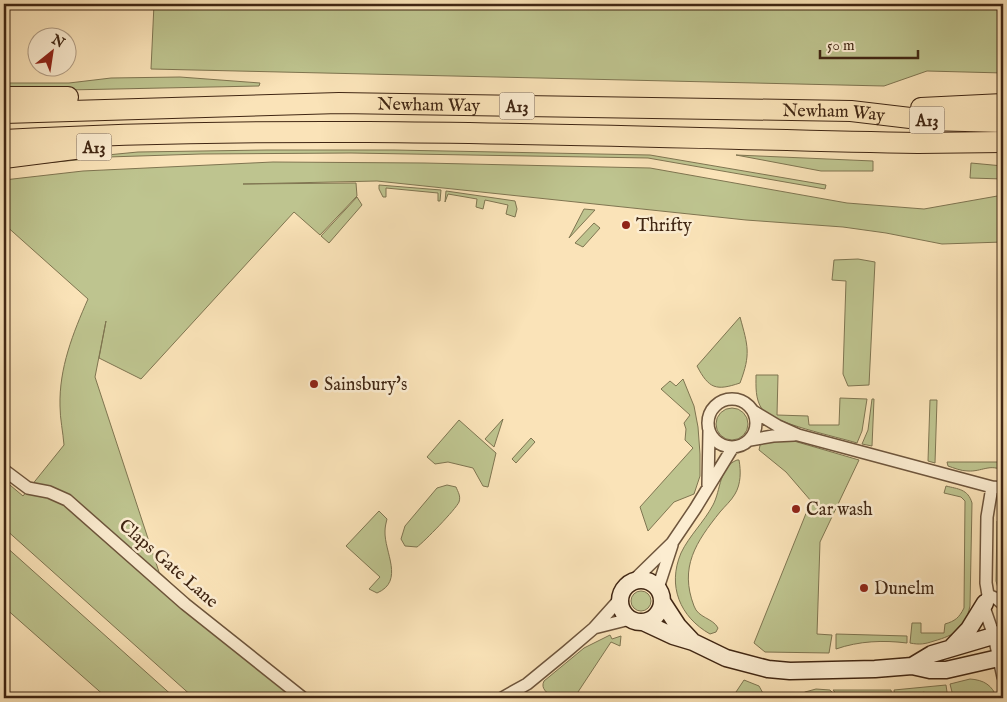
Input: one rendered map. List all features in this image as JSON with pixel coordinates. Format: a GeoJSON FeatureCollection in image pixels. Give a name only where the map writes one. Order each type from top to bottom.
{"type":"FeatureCollection","features":[{"type":"Feature","properties":{"kind":"highway","name":"A13"},"geometry":{"type":"LineString","coordinates":[[4,98],[97,98],[133,100],[182,107]]}},
{"type":"Feature","properties":{"kind":"highway","name":"Newham Way"},"geometry":{"type":"LineString","coordinates":[[4,113],[339,103],[851,111],[927,120],[1003,122]]}},
{"type":"Feature","properties":{"kind":"highway","name":"A13"},"geometry":{"type":"LineString","coordinates":[[851,111],[1003,104]]}},
{"type":"Feature","properties":{"kind":"highway","name":"Newham Way"},"geometry":{"type":"LineString","coordinates":[[4,140],[183,133],[347,132],[918,143],[1003,142]]}},
{"type":"Feature","properties":{"kind":"highway","name":"A13"},"geometry":{"type":"LineString","coordinates":[[4,158],[183,133]]}},
{"type":"Feature","properties":{"kind":"highway","name":"A13"},"geometry":{"type":"LineString","coordinates":[[918,143],[1003,156]]}},
{"type":"Feature","properties":{"kind":"street"},"geometry":{"type":"LineString","coordinates":[[708,487],[708,418],[715,406],[723,400],[733,399],[742,401],[778,426],[798,435],[998,488],[987,517],[986,583],[988,620],[1000,636],[1003,676]]}},
{"type":"Feature","properties":{"kind":"street"},"geometry":{"type":"LineString","coordinates":[[709,431],[717,442],[723,446],[743,445],[750,440],[754,433],[756,424],[753,410]]}},
{"type":"Feature","properties":{"kind":"street"},"geometry":{"type":"LineString","coordinates":[[750,440],[773,436],[798,435]]}},
{"type":"Feature","properties":{"kind":"street"},"geometry":{"type":"LineString","coordinates":[[733,447],[672,543],[622,592],[620,599],[624,614],[673,636],[693,642],[726,658],[768,669],[790,671],[912,666],[930,670],[952,670],[1001,658]]}},
{"type":"Feature","properties":{"kind":"street","name":"Claps Gate Lane"},"geometry":{"type":"LineString","coordinates":[[4,470],[28,488],[50,492],[67,500],[185,604],[303,698]]}},
{"type":"Feature","properties":{"kind":"street"},"geometry":{"type":"LineString","coordinates":[[594,628],[650,620],[656,616],[661,610],[661,596],[672,543]]}},
{"type":"Feature","properties":{"kind":"street"},"geometry":{"type":"LineString","coordinates":[[632,582],[646,580],[652,583],[678,626],[693,642]]}},
{"type":"Feature","properties":{"kind":"street"},"geometry":{"type":"LineString","coordinates":[[987,599],[997,598],[1003,604]]}},
{"type":"Feature","properties":{"kind":"street"},"geometry":{"type":"LineString","coordinates":[[502,698],[527,684],[594,628],[620,599]]}},
{"type":"Feature","properties":{"kind":"street"},"geometry":{"type":"LineString","coordinates":[[952,647],[969,629],[987,599]]}},
{"type":"Feature","properties":{"kind":"street"},"geometry":{"type":"LineString","coordinates":[[912,666],[932,654],[952,647],[1000,636]]}},
{"type":"Feature","properties":{"kind":"green space"},"geometry":{"type":"Polygon","coordinates":[[[154,4],[1003,4],[1003,73],[927,71],[884,86],[151,69],[154,4]]]}},
{"type":"Feature","properties":{"kind":"green space"},"geometry":{"type":"Polygon","coordinates":[[[180,77],[260,83],[259,86],[67,90],[4,89],[4,83],[69,83],[111,78],[180,77]]]}},
{"type":"Feature","properties":{"kind":"green space"},"geometry":{"type":"Polygon","coordinates":[[[394,150],[650,155],[826,185],[825,189],[648,158],[351,153],[201,154],[108,157],[4,167],[4,165],[138,152],[394,150]]]}},
{"type":"Feature","properties":{"kind":"green space"},"geometry":{"type":"Polygon","coordinates":[[[736,155],[873,161],[873,171],[821,171],[736,155]]]}},
{"type":"Feature","properties":{"kind":"green space"},"geometry":{"type":"Polygon","coordinates":[[[273,162],[650,168],[847,203],[924,209],[1003,195],[1003,242],[942,244],[843,227],[746,220],[377,181],[243,184],[356,183],[357,196],[320,235],[294,212],[141,379],[99,358],[106,321],[95,377],[159,572],[294,698],[194,698],[4,528],[4,480],[23,496],[64,445],[60,392],[64,364],[72,338],[88,299],[4,224],[4,180],[83,171],[273,162]]]}},
{"type":"Feature","properties":{"kind":"green space"},"geometry":{"type":"Polygon","coordinates":[[[971,163],[1003,166],[1003,179],[970,178],[971,163]]]}},
{"type":"Feature","properties":{"kind":"green space"},"geometry":{"type":"Polygon","coordinates":[[[379,185],[441,190],[440,201],[438,201],[438,193],[386,188],[386,197],[383,197],[379,185]]]}},
{"type":"Feature","properties":{"kind":"green space"},"geometry":{"type":"Polygon","coordinates":[[[446,191],[515,201],[517,209],[515,217],[506,214],[508,205],[485,200],[483,209],[476,207],[477,199],[448,194],[445,202],[446,191]]]}},
{"type":"Feature","properties":{"kind":"green space"},"geometry":{"type":"Polygon","coordinates":[[[357,197],[362,205],[329,243],[321,236],[357,197]]]}},
{"type":"Feature","properties":{"kind":"green space"},"geometry":{"type":"Polygon","coordinates":[[[584,209],[595,210],[569,238],[584,209]]]}},
{"type":"Feature","properties":{"kind":"green space"},"geometry":{"type":"Polygon","coordinates":[[[594,223],[600,228],[583,247],[575,243],[594,223]]]}},
{"type":"Feature","properties":{"kind":"green space"},"geometry":{"type":"Polygon","coordinates":[[[858,259],[875,262],[869,385],[848,386],[843,374],[846,281],[832,280],[834,260],[858,259]]]}},
{"type":"Feature","properties":{"kind":"green space"},"geometry":{"type":"Polygon","coordinates":[[[740,317],[745,335],[747,357],[740,383],[725,387],[714,386],[705,379],[697,366],[740,317]]]}},
{"type":"Feature","properties":{"kind":"green space"},"geometry":{"type":"Polygon","coordinates":[[[756,375],[778,375],[777,415],[808,416],[809,425],[839,425],[840,398],[867,399],[862,431],[857,443],[806,429],[768,414],[762,409],[758,401],[756,375]]]}},
{"type":"Feature","properties":{"kind":"green space"},"geometry":{"type":"Polygon","coordinates":[[[683,379],[694,406],[698,427],[700,476],[694,494],[674,502],[648,531],[640,507],[693,448],[685,440],[686,429],[684,423],[690,415],[661,389],[670,381],[676,386],[683,379]]]}},
{"type":"Feature","properties":{"kind":"green space"},"geometry":{"type":"Polygon","coordinates":[[[872,399],[874,399],[872,446],[862,444],[868,430],[872,399]]]}},
{"type":"Feature","properties":{"kind":"green space"},"geometry":{"type":"Polygon","coordinates":[[[930,400],[937,400],[935,463],[928,461],[930,400]]]}},
{"type":"Feature","properties":{"kind":"green space"},"geometry":{"type":"Polygon","coordinates":[[[732,408],[738,409],[743,413],[747,418],[747,430],[743,435],[738,439],[732,440],[726,439],[721,435],[717,430],[716,424],[717,418],[721,413],[726,409],[732,408]]]}},
{"type":"Feature","properties":{"kind":"green space"},"geometry":{"type":"Polygon","coordinates":[[[503,419],[494,447],[485,439],[503,419]]]}},
{"type":"Feature","properties":{"kind":"green space"},"geometry":{"type":"Polygon","coordinates":[[[459,420],[496,453],[488,487],[483,486],[473,468],[448,462],[435,464],[427,457],[459,420]]]}},
{"type":"Feature","properties":{"kind":"green space"},"geometry":{"type":"Polygon","coordinates":[[[763,432],[859,460],[820,542],[817,634],[832,635],[829,653],[765,652],[754,643],[811,501],[786,472],[759,450],[763,432]]]}},
{"type":"Feature","properties":{"kind":"green space"},"geometry":{"type":"Polygon","coordinates":[[[531,438],[535,442],[516,463],[512,459],[531,438]]]}},
{"type":"Feature","properties":{"kind":"green space"},"geometry":{"type":"Polygon","coordinates":[[[739,460],[740,473],[737,490],[697,545],[689,567],[688,579],[694,606],[699,613],[713,622],[718,628],[716,632],[710,634],[691,619],[684,610],[676,589],[675,577],[677,565],[684,547],[713,505],[727,468],[739,460]]]}},
{"type":"Feature","properties":{"kind":"green space"},"geometry":{"type":"Polygon","coordinates":[[[947,462],[1003,462],[1003,471],[994,468],[973,471],[963,470],[948,466],[947,462]]]}},
{"type":"Feature","properties":{"kind":"green space"},"geometry":{"type":"Polygon","coordinates":[[[447,485],[456,487],[460,498],[457,506],[417,547],[405,546],[401,539],[405,526],[437,488],[447,485]]]}},
{"type":"Feature","properties":{"kind":"green space"},"geometry":{"type":"Polygon","coordinates":[[[946,486],[965,492],[972,503],[970,606],[962,626],[958,630],[941,639],[925,643],[910,643],[912,623],[921,623],[921,633],[944,633],[945,624],[956,619],[964,608],[965,501],[961,497],[944,493],[946,486]]]}},
{"type":"Feature","properties":{"kind":"green space"},"geometry":{"type":"Polygon","coordinates":[[[379,511],[387,519],[385,530],[392,574],[385,588],[377,593],[369,589],[380,577],[346,546],[379,511]]]}},
{"type":"Feature","properties":{"kind":"green space"},"geometry":{"type":"Polygon","coordinates":[[[997,521],[1003,521],[1003,596],[996,581],[997,521]]]}},
{"type":"Feature","properties":{"kind":"green space"},"geometry":{"type":"Polygon","coordinates":[[[4,545],[175,698],[107,698],[4,607],[4,545]]]}},
{"type":"Feature","properties":{"kind":"green space"},"geometry":{"type":"Polygon","coordinates":[[[641,591],[648,594],[651,601],[648,608],[641,611],[634,608],[631,601],[634,594],[641,591]]]}},
{"type":"Feature","properties":{"kind":"green space"},"geometry":{"type":"Polygon","coordinates":[[[836,634],[907,636],[907,643],[871,642],[853,644],[836,649],[836,634]]]}},
{"type":"Feature","properties":{"kind":"green space"},"geometry":{"type":"Polygon","coordinates":[[[610,635],[612,639],[621,636],[620,646],[611,642],[574,698],[566,698],[560,692],[553,698],[545,691],[544,681],[584,648],[610,635]]]}},
{"type":"Feature","properties":{"kind":"green space"},"geometry":{"type":"Polygon","coordinates":[[[970,679],[987,684],[997,698],[956,698],[950,684],[970,679]]]}},
{"type":"Feature","properties":{"kind":"green space"},"geometry":{"type":"Polygon","coordinates":[[[744,680],[759,686],[764,698],[732,698],[744,680]]]}},
{"type":"Feature","properties":{"kind":"green space"},"geometry":{"type":"Polygon","coordinates":[[[946,685],[947,692],[952,698],[935,698],[924,692],[917,698],[895,698],[894,690],[946,685]]]}},
{"type":"Feature","properties":{"kind":"green space"},"geometry":{"type":"Polygon","coordinates":[[[816,689],[830,690],[837,698],[796,698],[805,692],[816,689]]]}},
{"type":"Feature","properties":{"kind":"green space"},"geometry":{"type":"Polygon","coordinates":[[[833,690],[891,690],[892,698],[840,698],[833,690]]]}},
{"type":"Feature","properties":{"kind":"place","name":"Thrifty"},"geometry":{"type":"Point","coordinates":[626,225]}},
{"type":"Feature","properties":{"kind":"place","name":"Sainsbury's"},"geometry":{"type":"Point","coordinates":[314,384]}},
{"type":"Feature","properties":{"kind":"place","name":"Car wash"},"geometry":{"type":"Point","coordinates":[796,509]}},
{"type":"Feature","properties":{"kind":"place","name":"Dunelm"},"geometry":{"type":"Point","coordinates":[864,588]}}]}
